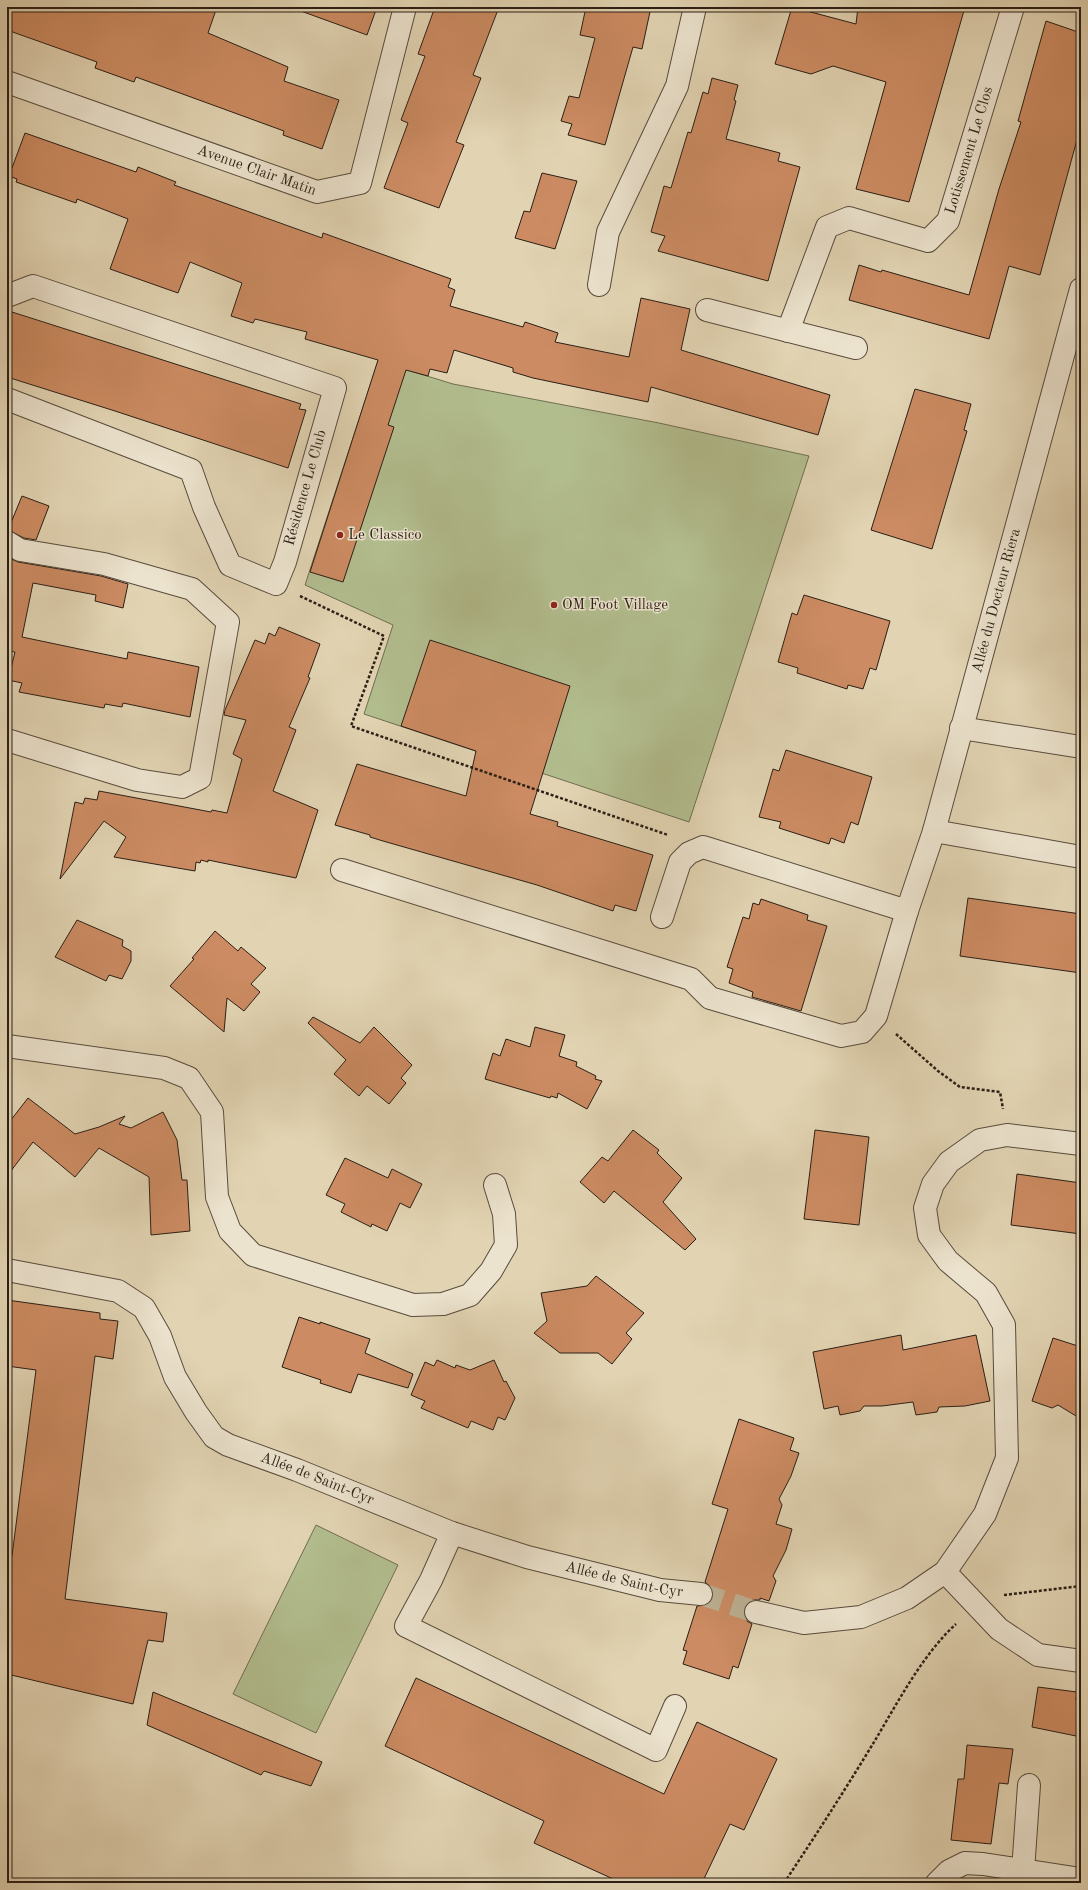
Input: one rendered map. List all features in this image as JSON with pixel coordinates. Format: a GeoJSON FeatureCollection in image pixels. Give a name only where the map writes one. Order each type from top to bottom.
{"type":"FeatureCollection","features":[{"type":"Feature","properties":{"kind":"street","name":"Avenue Clair Matin"},"geometry":{"type":"LineString","coordinates":[[7,82],[317,192],[360,183],[405,7]]}},
{"type":"Feature","properties":{"kind":"street"},"geometry":{"type":"LineString","coordinates":[[599,285],[608,232],[677,86],[695,7]]}},
{"type":"Feature","properties":{"kind":"street","name":"Lotissement Le Clos"},"geometry":{"type":"LineString","coordinates":[[788,331],[827,227],[849,218],[928,241],[948,221],[1013,7]]}},
{"type":"Feature","properties":{"kind":"street","name":"Résidence Le Club"},"geometry":{"type":"LineString","coordinates":[[7,296],[33,286],[335,388],[285,562],[276,584]]}},
{"type":"Feature","properties":{"kind":"street","name":"Allée du Docteur Riera"},"geometry":{"type":"LineString","coordinates":[[876,1016],[907,911],[934,831],[1081,289]]}},
{"type":"Feature","properties":{"kind":"street"},"geometry":{"type":"LineString","coordinates":[[707,310],[856,348]]}},
{"type":"Feature","properties":{"kind":"street"},"geometry":{"type":"LineString","coordinates":[[7,399],[191,470],[204,507],[230,566],[276,584]]}},
{"type":"Feature","properties":{"kind":"street"},"geometry":{"type":"LineString","coordinates":[[7,542],[20,550],[104,564],[192,588],[228,622],[200,778],[182,787],[137,780],[7,740]]}},
{"type":"Feature","properties":{"kind":"street"},"geometry":{"type":"LineString","coordinates":[[961,728],[1081,747]]}},
{"type":"Feature","properties":{"kind":"street"},"geometry":{"type":"LineString","coordinates":[[934,831],[1081,857]]}},
{"type":"Feature","properties":{"kind":"street"},"geometry":{"type":"LineString","coordinates":[[662,917],[680,862],[688,853],[703,847],[907,911]]}},
{"type":"Feature","properties":{"kind":"street"},"geometry":{"type":"LineString","coordinates":[[342,870],[691,979],[710,998],[841,1036],[862,1032],[876,1016]]}},
{"type":"Feature","properties":{"kind":"street"},"geometry":{"type":"LineString","coordinates":[[7,1046],[164,1068],[189,1078],[212,1112],[218,1197],[230,1231],[253,1255],[414,1305],[443,1304],[470,1295],[491,1270],[506,1244],[504,1214],[495,1185]]}},
{"type":"Feature","properties":{"kind":"street"},"geometry":{"type":"LineString","coordinates":[[756,1612],[804,1623],[861,1617],[907,1598],[945,1572],[985,1514],[1007,1458],[1004,1325],[986,1293],[948,1260],[929,1235],[925,1208],[933,1184],[949,1162],[980,1140],[1007,1136],[1081,1144]]}},
{"type":"Feature","properties":{"kind":"street","name":"Allée de Saint-Cyr"},"geometry":{"type":"LineString","coordinates":[[7,1270],[118,1291],[144,1308],[160,1336],[175,1377],[214,1437],[228,1445],[297,1470],[452,1532],[527,1557],[660,1590],[701,1594]]}},
{"type":"Feature","properties":{"kind":"street"},"geometry":{"type":"LineString","coordinates":[[452,1532],[431,1580],[406,1626],[656,1750],[675,1706]]}},
{"type":"Feature","properties":{"kind":"street"},"geometry":{"type":"LineString","coordinates":[[945,1572],[1000,1628],[1038,1655],[1081,1661]]}},
{"type":"Feature","properties":{"kind":"street"},"geometry":{"type":"LineString","coordinates":[[1022,1871],[1030,1785]]}},
{"type":"Feature","properties":{"kind":"street"},"geometry":{"type":"LineString","coordinates":[[937,1883],[949,1871],[965,1863],[983,1864],[1081,1879]]}},
{"type":"Feature","properties":{"kind":"path"},"geometry":{"type":"LineString","coordinates":[[276,584],[384,636],[351,726],[666,834]]}},
{"type":"Feature","properties":{"kind":"path"},"geometry":{"type":"LineString","coordinates":[[876,1016],[938,1071],[960,1087],[1000,1092],[1007,1136]]}},
{"type":"Feature","properties":{"kind":"path"},"geometry":{"type":"LineString","coordinates":[[784,1883],[847,1787],[913,1678],[954,1626],[977,1606],[997,1596],[1081,1586]]}},
{"type":"Feature","properties":{"kind":"green space","name":"OM Foot Village"},"geometry":{"type":"Polygon","coordinates":[[[378,361],[453,384],[659,423],[809,456],[689,822],[364,714],[393,625],[305,585],[378,361]]]}},
{"type":"Feature","properties":{"kind":"green space"},"geometry":{"type":"Polygon","coordinates":[[[316,1525],[398,1565],[316,1733],[233,1694],[316,1525]]]}},
{"type":"Feature","properties":{"kind":"building"},"geometry":{"type":"Polygon","coordinates":[[[7,7],[217,7],[208,33],[288,67],[284,81],[339,100],[322,149],[283,135],[284,131],[136,77],[134,82],[95,68],[97,62],[7,30],[7,7]]]}},
{"type":"Feature","properties":{"kind":"building"},"geometry":{"type":"Polygon","coordinates":[[[298,7],[377,7],[367,35],[298,10],[298,7]]]}},
{"type":"Feature","properties":{"kind":"building"},"geometry":{"type":"Polygon","coordinates":[[[435,7],[499,7],[473,75],[481,78],[456,142],[464,145],[439,208],[384,188],[408,123],[401,120],[425,56],[418,54],[435,7]]]}},
{"type":"Feature","properties":{"kind":"building"},"geometry":{"type":"Polygon","coordinates":[[[586,7],[651,7],[642,49],[633,47],[605,145],[568,135],[572,124],[561,121],[569,96],[579,98],[595,38],[580,35],[586,7]]]}},
{"type":"Feature","properties":{"kind":"building"},"geometry":{"type":"Polygon","coordinates":[[[792,7],[856,24],[858,7],[965,7],[909,202],[856,189],[886,82],[833,66],[811,74],[775,64],[792,7]]]}},
{"type":"Feature","properties":{"kind":"building"},"geometry":{"type":"Polygon","coordinates":[[[1046,21],[1081,33],[1081,125],[1040,275],[1009,266],[989,339],[849,300],[859,265],[881,272],[882,270],[969,295],[999,189],[1021,122],[1018,121],[1046,21]]]}},
{"type":"Feature","properties":{"kind":"building"},"geometry":{"type":"Polygon","coordinates":[[[712,78],[738,85],[734,100],[736,101],[726,139],[780,153],[778,161],[800,167],[768,281],[658,251],[665,236],[651,232],[664,186],[671,188],[688,132],[691,133],[703,92],[708,94],[712,78]]]}},
{"type":"Feature","properties":{"kind":"building"},"geometry":{"type":"Polygon","coordinates":[[[25,133],[136,172],[138,167],[176,182],[174,185],[322,238],[323,233],[451,279],[448,287],[455,290],[450,306],[523,327],[525,322],[558,333],[555,342],[629,357],[641,298],[690,309],[681,350],[830,395],[818,435],[651,387],[648,402],[533,378],[513,372],[513,368],[454,350],[447,373],[430,369],[428,376],[406,370],[388,425],[394,427],[343,582],[310,572],[378,360],[305,339],[307,332],[255,319],[253,323],[231,316],[242,283],[190,262],[178,293],[110,269],[128,219],[77,199],[76,203],[16,182],[17,179],[9,176],[25,133]]]}},
{"type":"Feature","properties":{"kind":"building"},"geometry":{"type":"Polygon","coordinates":[[[542,173],[577,181],[555,249],[515,238],[524,211],[530,212],[542,173]]]}},
{"type":"Feature","properties":{"kind":"building"},"geometry":{"type":"Polygon","coordinates":[[[12,312],[301,404],[299,409],[306,410],[288,468],[7,377],[7,328],[12,312]]]}},
{"type":"Feature","properties":{"kind":"building"},"geometry":{"type":"Polygon","coordinates":[[[915,389],[971,404],[964,430],[967,431],[932,549],[871,530],[915,389]]]}},
{"type":"Feature","properties":{"kind":"building"},"geometry":{"type":"Polygon","coordinates":[[[22,496],[49,506],[36,540],[24,538],[8,530],[22,496]]]}},
{"type":"Feature","properties":{"kind":"building"},"geometry":{"type":"Polygon","coordinates":[[[7,557],[18,562],[101,576],[128,584],[123,608],[95,601],[96,595],[33,583],[22,637],[127,659],[128,652],[199,667],[190,717],[123,703],[122,707],[105,704],[104,708],[19,692],[22,683],[8,680],[15,652],[7,651],[7,557]]]}},
{"type":"Feature","properties":{"kind":"building"},"geometry":{"type":"Polygon","coordinates":[[[804,595],[890,621],[876,670],[870,668],[863,689],[848,685],[847,689],[797,673],[798,668],[778,662],[792,613],[797,615],[804,595]]]}},
{"type":"Feature","properties":{"kind":"building"},"geometry":{"type":"Polygon","coordinates":[[[279,627],[320,644],[308,677],[310,678],[289,727],[296,730],[273,791],[318,810],[296,878],[208,860],[208,862],[201,860],[200,863],[196,862],[195,871],[114,857],[126,837],[104,821],[60,879],[75,802],[83,804],[85,798],[97,800],[99,791],[211,812],[212,810],[227,813],[242,759],[233,754],[246,720],[224,715],[225,710],[255,640],[265,644],[269,633],[275,636],[279,627]]]}},
{"type":"Feature","properties":{"kind":"building"},"geometry":{"type":"Polygon","coordinates":[[[430,640],[570,686],[530,814],[558,822],[557,826],[653,855],[636,911],[615,905],[613,911],[537,885],[383,841],[370,837],[370,835],[335,825],[357,764],[466,796],[476,751],[401,726],[430,640]]]}},
{"type":"Feature","properties":{"kind":"building"},"geometry":{"type":"Polygon","coordinates":[[[786,750],[872,777],[858,825],[851,822],[844,843],[831,838],[829,844],[779,828],[781,822],[759,817],[773,769],[779,771],[786,750]]]}},
{"type":"Feature","properties":{"kind":"building"},"geometry":{"type":"Polygon","coordinates":[[[968,898],[1081,914],[1081,973],[960,956],[968,898]]]}},
{"type":"Feature","properties":{"kind":"building"},"geometry":{"type":"Polygon","coordinates":[[[761,899],[808,915],[807,920],[827,926],[801,1011],[752,997],[753,992],[729,983],[733,969],[727,967],[743,917],[749,919],[753,903],[759,905],[761,899]]]}},
{"type":"Feature","properties":{"kind":"building"},"geometry":{"type":"Polygon","coordinates":[[[77,920],[123,940],[122,946],[131,951],[131,961],[122,979],[109,975],[106,981],[55,957],[77,920]]]}},
{"type":"Feature","properties":{"kind":"building"},"geometry":{"type":"Polygon","coordinates":[[[215,931],[238,951],[241,947],[266,968],[251,984],[260,992],[244,1011],[227,998],[224,1032],[170,986],[194,959],[192,958],[215,931]]]}},
{"type":"Feature","properties":{"kind":"building"},"geometry":{"type":"Polygon","coordinates":[[[313,1017],[360,1043],[374,1027],[412,1065],[401,1078],[406,1083],[389,1104],[367,1086],[359,1096],[334,1074],[346,1060],[308,1023],[313,1017]]]}},
{"type":"Feature","properties":{"kind":"building"},"geometry":{"type":"Polygon","coordinates":[[[535,1027],[565,1035],[559,1056],[577,1062],[576,1066],[596,1076],[595,1079],[602,1081],[587,1109],[558,1093],[557,1098],[551,1096],[550,1098],[485,1079],[493,1053],[500,1056],[506,1039],[530,1047],[535,1027]]]}},
{"type":"Feature","properties":{"kind":"building"},"geometry":{"type":"Polygon","coordinates":[[[28,1098],[75,1134],[99,1127],[125,1116],[119,1124],[131,1128],[163,1112],[177,1140],[182,1180],[187,1180],[190,1231],[151,1235],[149,1177],[99,1148],[75,1177],[33,1142],[7,1176],[7,1125],[28,1098]]]}},
{"type":"Feature","properties":{"kind":"building"},"geometry":{"type":"Polygon","coordinates":[[[633,1130],[659,1150],[657,1153],[682,1178],[663,1202],[696,1239],[685,1250],[614,1191],[604,1203],[580,1182],[602,1157],[608,1161],[633,1130]]]}},
{"type":"Feature","properties":{"kind":"building"},"geometry":{"type":"Polygon","coordinates":[[[815,1130],[869,1137],[859,1225],[804,1219],[815,1130]]]}},
{"type":"Feature","properties":{"kind":"building"},"geometry":{"type":"Polygon","coordinates":[[[345,1158],[388,1178],[392,1169],[422,1184],[410,1208],[400,1203],[387,1231],[372,1224],[371,1227],[341,1212],[345,1204],[326,1195],[345,1158]]]}},
{"type":"Feature","properties":{"kind":"building"},"geometry":{"type":"Polygon","coordinates":[[[1017,1174],[1081,1183],[1081,1234],[1011,1225],[1017,1174]]]}},
{"type":"Feature","properties":{"kind":"building"},"geometry":{"type":"Polygon","coordinates":[[[596,1276],[644,1313],[626,1333],[632,1339],[612,1364],[598,1353],[560,1353],[534,1333],[547,1321],[541,1293],[587,1286],[596,1276]]]}},
{"type":"Feature","properties":{"kind":"building"},"geometry":{"type":"Polygon","coordinates":[[[7,1300],[100,1313],[100,1319],[118,1321],[113,1359],[95,1356],[65,1599],[167,1613],[163,1642],[148,1640],[133,1704],[7,1674],[7,1556],[12,1556],[36,1370],[7,1366],[7,1300]]]}},
{"type":"Feature","properties":{"kind":"building"},"geometry":{"type":"Polygon","coordinates":[[[299,1317],[320,1324],[320,1322],[370,1339],[365,1353],[413,1374],[408,1388],[358,1374],[351,1393],[320,1383],[321,1380],[282,1367],[299,1317]]]}},
{"type":"Feature","properties":{"kind":"building"},"geometry":{"type":"Polygon","coordinates":[[[901,1335],[903,1350],[976,1335],[990,1401],[965,1406],[939,1407],[937,1412],[916,1415],[913,1402],[882,1406],[864,1406],[860,1411],[840,1415],[838,1406],[824,1409],[813,1352],[901,1335]]]}},
{"type":"Feature","properties":{"kind":"building"},"geometry":{"type":"Polygon","coordinates":[[[1053,1338],[1081,1347],[1081,1419],[1058,1405],[1052,1408],[1032,1401],[1053,1338]]]}},
{"type":"Feature","properties":{"kind":"building"},"geometry":{"type":"Polygon","coordinates":[[[437,1360],[455,1368],[456,1365],[470,1370],[494,1360],[504,1382],[506,1381],[515,1398],[505,1420],[498,1417],[493,1430],[471,1421],[468,1428],[421,1408],[425,1401],[411,1395],[425,1362],[434,1366],[437,1360]]]}},
{"type":"Feature","properties":{"kind":"building"},"geometry":{"type":"Polygon","coordinates":[[[739,1419],[794,1438],[790,1450],[799,1453],[791,1476],[779,1499],[782,1505],[776,1524],[792,1529],[786,1550],[773,1576],[776,1581],[769,1601],[760,1598],[760,1600],[752,1600],[747,1603],[744,1609],[744,1616],[747,1621],[752,1624],[738,1668],[733,1666],[729,1679],[683,1664],[687,1651],[683,1650],[697,1606],[706,1605],[711,1602],[713,1596],[712,1588],[705,1582],[728,1509],[712,1504],[739,1419]]]}},
{"type":"Feature","properties":{"kind":"building"},"geometry":{"type":"Polygon","coordinates":[[[416,1678],[664,1794],[697,1722],[777,1759],[744,1830],[730,1824],[702,1883],[622,1883],[534,1843],[544,1821],[385,1746],[416,1678]]]}},
{"type":"Feature","properties":{"kind":"building"},"geometry":{"type":"Polygon","coordinates":[[[1038,1687],[1077,1692],[1076,1700],[1081,1701],[1081,1737],[1032,1727],[1038,1687]]]}},
{"type":"Feature","properties":{"kind":"building"},"geometry":{"type":"Polygon","coordinates":[[[153,1692],[322,1762],[311,1786],[264,1771],[261,1775],[147,1725],[153,1692]]]}},
{"type":"Feature","properties":{"kind":"building"},"geometry":{"type":"Polygon","coordinates":[[[967,1745],[1013,1749],[1008,1784],[999,1783],[991,1844],[951,1840],[958,1779],[964,1779],[967,1745]]]}},
{"type":"Feature","properties":{"kind":"tunnel"},"geometry":{"type":"LineString","coordinates":[[701,1594],[756,1612]]}},
{"type":"Feature","properties":{"kind":"place","name":"Le Classico"},"geometry":{"type":"Point","coordinates":[340,535]}},
{"type":"Feature","properties":{"kind":"place","name":"OM Foot Village"},"geometry":{"type":"Point","coordinates":[554,605]}}]}
